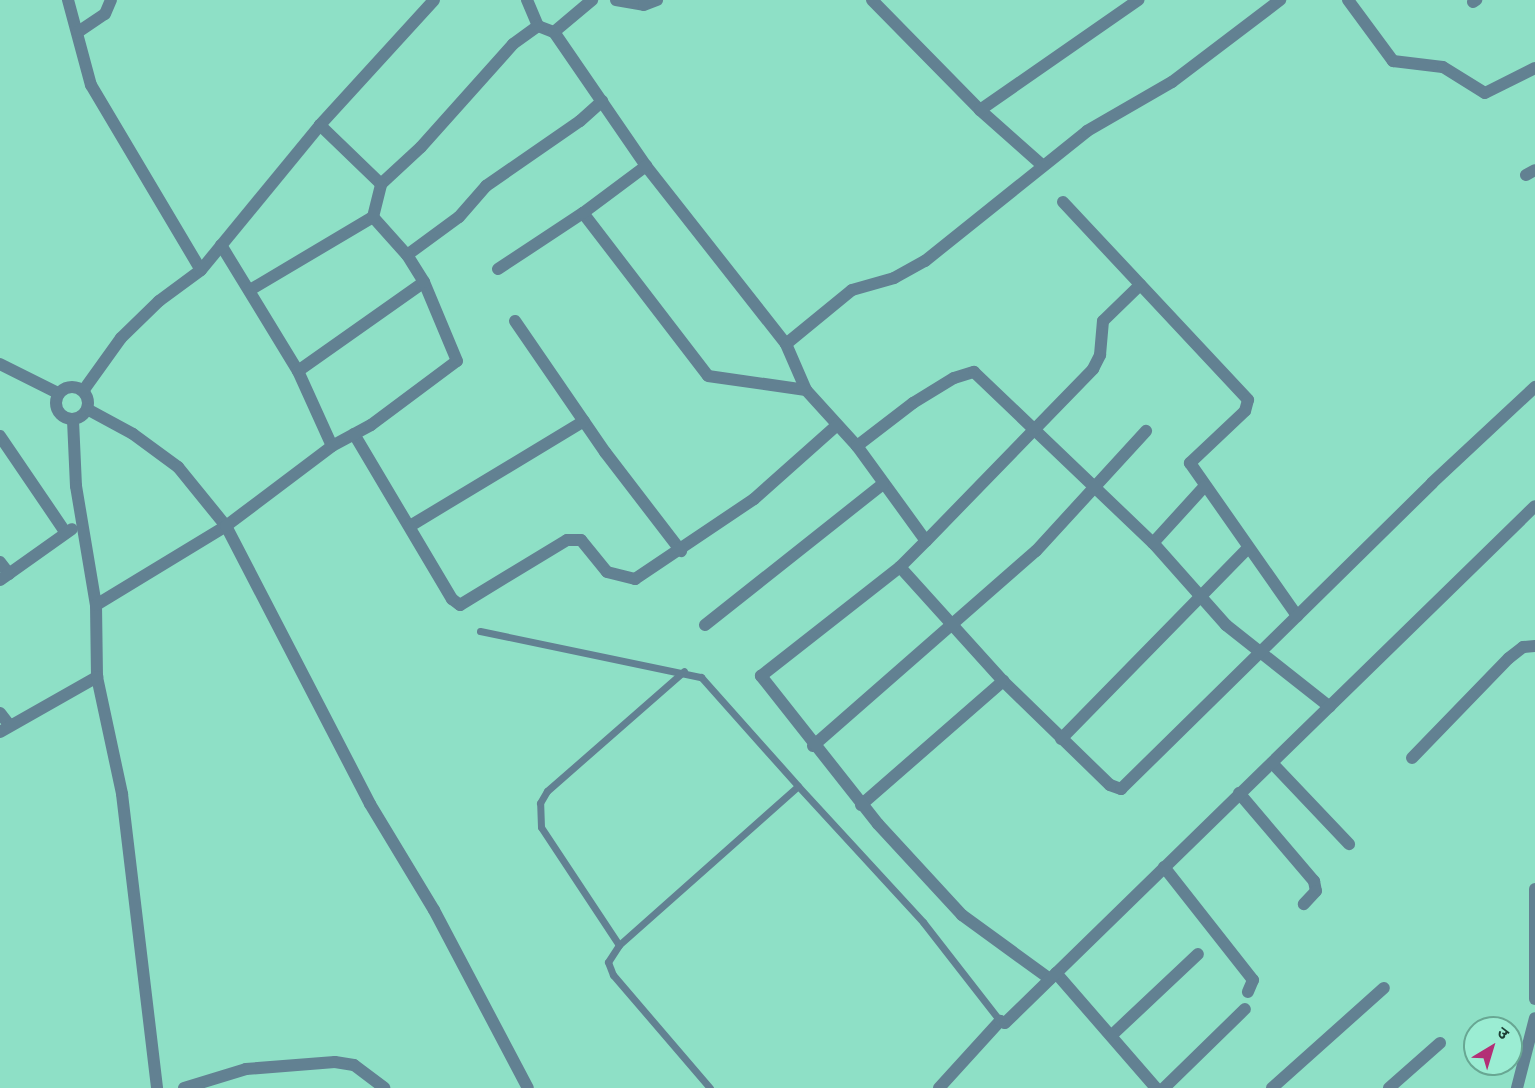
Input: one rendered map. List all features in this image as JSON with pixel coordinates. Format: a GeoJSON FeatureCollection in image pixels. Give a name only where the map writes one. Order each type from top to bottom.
{"type":"FeatureCollection","features":[{"type":"Feature","properties":{"kind":"street"},"geometry":{"type":"LineString","coordinates":[[68,0],[91,85],[201,270]]}},
{"type":"Feature","properties":{"kind":"street"},"geometry":{"type":"LineString","coordinates":[[78,32],[105,14],[111,0]]}},
{"type":"Feature","properties":{"kind":"street"},"geometry":{"type":"LineString","coordinates":[[434,0],[320,125],[201,270],[159,302],[121,338],[83,391],[87,409],[133,434],[178,467],[226,526],[370,804],[434,910],[528,1088]]}},
{"type":"Feature","properties":{"kind":"street"},"geometry":{"type":"LineString","coordinates":[[527,0],[537,26],[554,32],[646,166],[786,344],[807,390],[857,446],[926,541]]}},
{"type":"Feature","properties":{"kind":"street"},"geometry":{"type":"LineString","coordinates":[[554,32],[592,0]]}},
{"type":"Feature","properties":{"kind":"street"},"geometry":{"type":"LineString","coordinates":[[616,0],[644,5],[657,0]]}},
{"type":"Feature","properties":{"kind":"street"},"geometry":{"type":"LineString","coordinates":[[872,0],[980,110],[1043,166]]}},
{"type":"Feature","properties":{"kind":"street"},"geometry":{"type":"LineString","coordinates":[[980,110],[1138,0]]}},
{"type":"Feature","properties":{"kind":"street"},"geometry":{"type":"LineString","coordinates":[[786,344],[852,290],[894,278],[925,261],[1101,122],[1172,82],[1280,0]]}},
{"type":"Feature","properties":{"kind":"street"},"geometry":{"type":"LineString","coordinates":[[1348,0],[1388,56],[1400,63],[1443,66],[1485,93],[1535,68]]}},
{"type":"Feature","properties":{"kind":"street"},"geometry":{"type":"LineString","coordinates":[[250,290],[373,218],[381,184],[421,147],[513,44],[537,26]]}},
{"type":"Feature","properties":{"kind":"street"},"geometry":{"type":"LineString","coordinates":[[407,255],[459,217],[486,186],[580,121],[602,101]]}},
{"type":"Feature","properties":{"kind":"street"},"geometry":{"type":"LineString","coordinates":[[320,125],[381,184]]}},
{"type":"Feature","properties":{"kind":"street"},"geometry":{"type":"LineString","coordinates":[[498,269],[583,213],[646,166]]}},
{"type":"Feature","properties":{"kind":"street"},"geometry":{"type":"LineString","coordinates":[[1063,202],[1248,400],[1245,411],[1190,463],[1204,487],[1298,616]]}},
{"type":"Feature","properties":{"kind":"street"},"geometry":{"type":"LineString","coordinates":[[583,213],[708,376],[807,390]]}},
{"type":"Feature","properties":{"kind":"street"},"geometry":{"type":"LineString","coordinates":[[96,605],[226,526],[332,446],[354,434],[457,362],[424,282],[407,255],[373,218]]}},
{"type":"Feature","properties":{"kind":"street"},"geometry":{"type":"LineString","coordinates":[[221,245],[298,371],[332,446]]}},
{"type":"Feature","properties":{"kind":"street"},"geometry":{"type":"LineString","coordinates":[[298,371],[424,282]]}},
{"type":"Feature","properties":{"kind":"street"},"geometry":{"type":"LineString","coordinates":[[1140,285],[1103,321],[1100,354],[1093,369],[900,567],[761,676],[861,805],[962,915],[1053,976],[1112,1035],[1156,1088]]}},
{"type":"Feature","properties":{"kind":"street"},"geometry":{"type":"LineString","coordinates":[[515,321],[584,421],[681,551]]}},
{"type":"Feature","properties":{"kind":"street"},"geometry":{"type":"LineString","coordinates":[[0,364],[58,393]]}},
{"type":"Feature","properties":{"kind":"street"},"geometry":{"type":"LineString","coordinates":[[857,446],[913,403],[954,378],[974,372],[1035,427],[1153,543],[1198,596],[1259,654],[1330,707]]}},
{"type":"Feature","properties":{"kind":"street"},"geometry":{"type":"LineString","coordinates":[[73,420],[59,414],[55,404],[58,393],[70,387],[83,391]]}},
{"type":"Feature","properties":{"kind":"street"},"geometry":{"type":"LineString","coordinates":[[900,567],[951,627],[1003,681],[1110,785],[1121,789],[1535,387]]}},
{"type":"Feature","properties":{"kind":"street"},"geometry":{"type":"LineString","coordinates":[[73,420],[87,409]]}},
{"type":"Feature","properties":{"kind":"street"},"geometry":{"type":"LineString","coordinates":[[73,420],[76,486],[96,605],[98,677],[122,794],[157,1088]]}},
{"type":"Feature","properties":{"kind":"street"},"geometry":{"type":"LineString","coordinates":[[410,526],[584,421]]}},
{"type":"Feature","properties":{"kind":"street"},"geometry":{"type":"LineString","coordinates":[[354,434],[452,598],[460,605],[567,540],[581,540],[607,572],[635,579],[681,551],[753,499],[837,425]]}},
{"type":"Feature","properties":{"kind":"street"},"geometry":{"type":"LineString","coordinates":[[813,746],[1036,551],[1146,431]]}},
{"type":"Feature","properties":{"kind":"street"},"geometry":{"type":"LineString","coordinates":[[0,436],[66,533]]}},
{"type":"Feature","properties":{"kind":"street"},"geometry":{"type":"LineString","coordinates":[[705,625],[883,484]]}},
{"type":"Feature","properties":{"kind":"street"},"geometry":{"type":"LineString","coordinates":[[1153,543],[1204,487]]}},
{"type":"Feature","properties":{"kind":"street"},"geometry":{"type":"LineString","coordinates":[[939,1088],[1000,1022],[1005,1023],[1535,506]]}},
{"type":"Feature","properties":{"kind":"street"},"geometry":{"type":"LineString","coordinates":[[0,562],[4,577],[83,521]]}},
{"type":"Feature","properties":{"kind":"street"},"geometry":{"type":"LineString","coordinates":[[1061,739],[1198,596],[1248,548]]}},
{"type":"Feature","properties":{"kind":"street"},"geometry":{"type":"LineString","coordinates":[[1412,759],[1509,658],[1523,647],[1535,646]]}},
{"type":"Feature","properties":{"kind":"street"},"geometry":{"type":"LineString","coordinates":[[0,713],[5,729],[98,677]]}},
{"type":"Feature","properties":{"kind":"street"},"geometry":{"type":"LineString","coordinates":[[861,805],[1003,681]]}},
{"type":"Feature","properties":{"kind":"street"},"geometry":{"type":"LineString","coordinates":[[1272,763],[1349,844]]}},
{"type":"Feature","properties":{"kind":"street"},"geometry":{"type":"LineString","coordinates":[[1239,793],[1314,880],[1316,891],[1304,904]]}},
{"type":"Feature","properties":{"kind":"street"},"geometry":{"type":"LineString","coordinates":[[1164,867],[1253,980],[1248,992]]}},
{"type":"Feature","properties":{"kind":"street"},"geometry":{"type":"LineString","coordinates":[[1535,889],[1535,999]]}},
{"type":"Feature","properties":{"kind":"street"},"geometry":{"type":"LineString","coordinates":[[1112,1035],[1197,954]]}},
{"type":"Feature","properties":{"kind":"street"},"geometry":{"type":"LineString","coordinates":[[1272,1088],[1384,988]]}},
{"type":"Feature","properties":{"kind":"street"},"geometry":{"type":"LineString","coordinates":[[1164,1088],[1245,1009]]}},
{"type":"Feature","properties":{"kind":"street"},"geometry":{"type":"LineString","coordinates":[[1517,1088],[1535,1018]]}},
{"type":"Feature","properties":{"kind":"street"},"geometry":{"type":"LineString","coordinates":[[1389,1088],[1440,1043]]}},
{"type":"Feature","properties":{"kind":"street"},"geometry":{"type":"LineString","coordinates":[[184,1088],[246,1069],[335,1062],[354,1065],[384,1088]]}},
{"type":"Feature","properties":{"kind":"lane"},"geometry":{"type":"LineString","coordinates":[[480,631],[684,671],[701,677],[923,922],[1000,1022]]}},
{"type":"Feature","properties":{"kind":"lane"},"geometry":{"type":"LineString","coordinates":[[619,945],[541,827],[540,803],[554,786],[684,671]]}},
{"type":"Feature","properties":{"kind":"lane"},"geometry":{"type":"LineString","coordinates":[[710,1088],[613,975],[608,962],[619,945],[798,786]]}}]}
